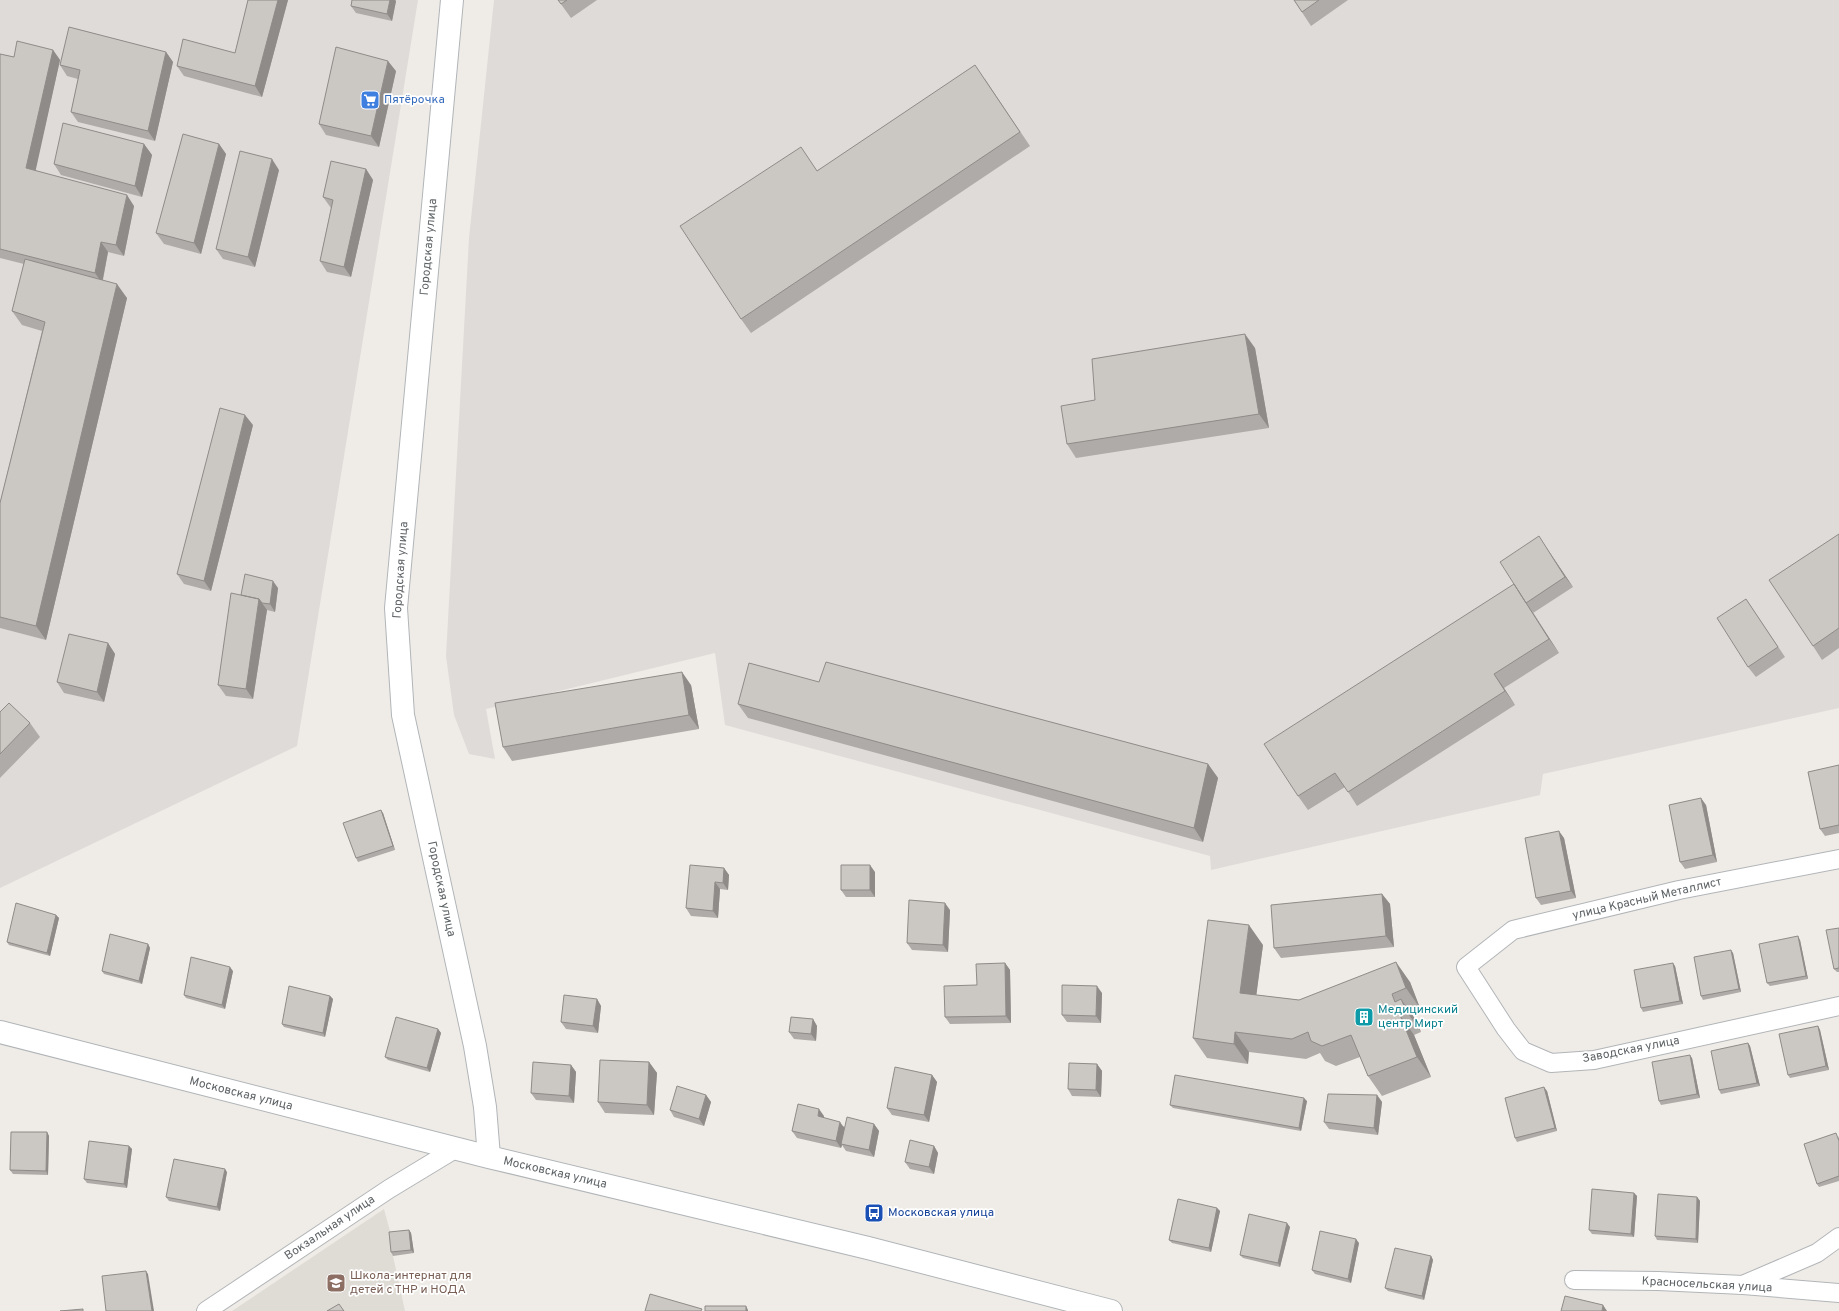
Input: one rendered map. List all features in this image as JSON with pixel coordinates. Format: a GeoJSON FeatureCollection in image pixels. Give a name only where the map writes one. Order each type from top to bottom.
{"type":"FeatureCollection","features":[{"type":"Feature","properties":{"kind":"street","name":"Городская улица"},"geometry":{"type":"LineString","coordinates":[[452,0],[396,608],[403,715],[475,1046],[485,1106],[489,1157]]}},
{"type":"Feature","properties":{"kind":"street","name":"улица Красный Металлист"},"geometry":{"type":"LineString","coordinates":[[1466,967],[1513,930],[1680,890],[1839,859]]}},
{"type":"Feature","properties":{"kind":"street","name":"Заводская улица"},"geometry":{"type":"LineString","coordinates":[[1466,967],[1506,1029],[1523,1051],[1551,1063],[1594,1060],[1839,1006]]}},
{"type":"Feature","properties":{"kind":"street","name":"Московская улица"},"geometry":{"type":"LineString","coordinates":[[0,1032],[489,1157],[861,1246],[1111,1311]]}},
{"type":"Feature","properties":{"kind":"street","name":"Вокзальная улица"},"geometry":{"type":"LineString","coordinates":[[206,1311],[382,1194],[455,1148]]}},
{"type":"Feature","properties":{"kind":"street"},"geometry":{"type":"LineString","coordinates":[[1743,1285],[1817,1254],[1839,1237]]}},
{"type":"Feature","properties":{"kind":"street","name":"Красносельская улица"},"geometry":{"type":"LineString","coordinates":[[1574,1280],[1658,1281],[1743,1285],[1839,1294]]}},
{"type":"Feature","properties":{"kind":"shaded area"},"geometry":{"type":"Polygon","coordinates":[[[0,0],[418,0],[297,746],[0,888],[0,0]]]}},
{"type":"Feature","properties":{"kind":"shaded area"},"geometry":{"type":"Polygon","coordinates":[[[494,0],[1839,0],[1839,708],[1543,774],[1540,795],[1211,870],[1210,856],[725,725],[715,653],[486,709],[495,759],[469,754],[454,715],[446,656],[469,238],[494,0]]]}},
{"type":"Feature","properties":{"kind":"shaded area","name":"Школа-интернат для детей с ТНР и НОДА"},"geometry":{"type":"Polygon","coordinates":[[[384,1209],[391,1235],[393,1256],[405,1311],[232,1311],[384,1209]]]}},
{"type":"Feature","properties":{"kind":"building"},"geometry":{"type":"Polygon","coordinates":[[[248,0],[278,0],[255,86],[177,66],[183,39],[235,53],[248,0]]]}},
{"type":"Feature","properties":{"kind":"building"},"geometry":{"type":"Polygon","coordinates":[[[352,0],[390,0],[387,14],[351,6],[352,0]]]}},
{"type":"Feature","properties":{"kind":"building"},"geometry":{"type":"Polygon","coordinates":[[[558,0],[567,0],[561,4],[558,0]]]}},
{"type":"Feature","properties":{"kind":"building"},"geometry":{"type":"Polygon","coordinates":[[[1294,0],[1319,0],[1302,12],[1294,0]]]}},
{"type":"Feature","properties":{"kind":"building"},"geometry":{"type":"Polygon","coordinates":[[[69,27],[166,52],[148,131],[71,112],[80,70],[60,65],[69,27]]]}},
{"type":"Feature","properties":{"kind":"building"},"geometry":{"type":"Polygon","coordinates":[[[17,41],[53,50],[26,168],[127,195],[116,245],[101,242],[95,273],[0,249],[0,54],[14,57],[17,41]]]}},
{"type":"Feature","properties":{"kind":"building"},"geometry":{"type":"Polygon","coordinates":[[[336,47],[388,61],[371,136],[319,124],[336,47]]]}},
{"type":"Feature","properties":{"kind":"building"},"geometry":{"type":"Polygon","coordinates":[[[975,65],[1020,132],[741,319],[680,226],[801,147],[817,171],[975,65]]]}},
{"type":"Feature","properties":{"kind":"building"},"geometry":{"type":"Polygon","coordinates":[[[63,123],[144,144],[135,186],[54,164],[63,123]]]}},
{"type":"Feature","properties":{"kind":"building"},"geometry":{"type":"Polygon","coordinates":[[[183,134],[219,144],[194,243],[156,233],[183,134]]]}},
{"type":"Feature","properties":{"kind":"building"},"geometry":{"type":"Polygon","coordinates":[[[240,151],[272,159],[248,257],[216,249],[240,151]]]}},
{"type":"Feature","properties":{"kind":"building"},"geometry":{"type":"Polygon","coordinates":[[[331,161],[366,169],[344,267],[320,261],[333,200],[323,197],[331,161]]]}},
{"type":"Feature","properties":{"kind":"building"},"geometry":{"type":"Polygon","coordinates":[[[25,259],[117,284],[36,626],[0,617],[0,503],[45,322],[12,311],[25,259]]]}},
{"type":"Feature","properties":{"kind":"building"},"geometry":{"type":"Polygon","coordinates":[[[1245,334],[1259,414],[1067,444],[1061,406],[1095,400],[1092,359],[1245,334]]]}},
{"type":"Feature","properties":{"kind":"building"},"geometry":{"type":"Polygon","coordinates":[[[220,408],[245,415],[204,581],[177,574],[220,408]]]}},
{"type":"Feature","properties":{"kind":"building"},"geometry":{"type":"Polygon","coordinates":[[[1839,534],[1839,628],[1813,646],[1769,580],[1839,534]]]}},
{"type":"Feature","properties":{"kind":"building"},"geometry":{"type":"Polygon","coordinates":[[[1539,536],[1565,577],[1526,603],[1500,562],[1539,536]]]}},
{"type":"Feature","properties":{"kind":"building"},"geometry":{"type":"Polygon","coordinates":[[[245,574],[273,581],[270,604],[262,603],[259,599],[241,595],[245,574]]]}},
{"type":"Feature","properties":{"kind":"building"},"geometry":{"type":"Polygon","coordinates":[[[1514,584],[1549,639],[1494,674],[1505,691],[1348,792],[1335,773],[1298,796],[1264,744],[1514,584]]]}},
{"type":"Feature","properties":{"kind":"building"},"geometry":{"type":"Polygon","coordinates":[[[231,593],[259,599],[246,689],[218,685],[231,593]]]}},
{"type":"Feature","properties":{"kind":"building"},"geometry":{"type":"Polygon","coordinates":[[[1746,599],[1778,647],[1748,667],[1717,618],[1746,599]]]}},
{"type":"Feature","properties":{"kind":"building"},"geometry":{"type":"Polygon","coordinates":[[[69,634],[108,643],[97,692],[57,682],[69,634]]]}},
{"type":"Feature","properties":{"kind":"building"},"geometry":{"type":"Polygon","coordinates":[[[826,662],[1208,764],[1194,828],[738,704],[749,663],[819,682],[826,662]]]}},
{"type":"Feature","properties":{"kind":"building"},"geometry":{"type":"Polygon","coordinates":[[[682,672],[689,715],[503,747],[495,703],[682,672]]]}},
{"type":"Feature","properties":{"kind":"building"},"geometry":{"type":"Polygon","coordinates":[[[9,703],[30,723],[0,754],[0,712],[9,703]]]}},
{"type":"Feature","properties":{"kind":"building"},"geometry":{"type":"Polygon","coordinates":[[[1839,765],[1839,825],[1820,829],[1808,772],[1839,765]]]}},
{"type":"Feature","properties":{"kind":"building"},"geometry":{"type":"Polygon","coordinates":[[[1701,798],[1713,855],[1680,862],[1669,805],[1701,798]]]}},
{"type":"Feature","properties":{"kind":"building"},"geometry":{"type":"Polygon","coordinates":[[[381,810],[393,846],[356,858],[343,823],[381,810]]]}},
{"type":"Feature","properties":{"kind":"building"},"geometry":{"type":"Polygon","coordinates":[[[1559,831],[1571,891],[1536,898],[1525,838],[1559,831]]]}},
{"type":"Feature","properties":{"kind":"building"},"geometry":{"type":"Polygon","coordinates":[[[690,865],[724,868],[723,883],[715,882],[713,911],[686,908],[690,865]]]}},
{"type":"Feature","properties":{"kind":"building"},"geometry":{"type":"Polygon","coordinates":[[[841,865],[870,865],[870,890],[841,890],[841,865]]]}},
{"type":"Feature","properties":{"kind":"building"},"geometry":{"type":"Polygon","coordinates":[[[1382,894],[1386,936],[1274,948],[1271,905],[1382,894]]]}},
{"type":"Feature","properties":{"kind":"building"},"geometry":{"type":"Polygon","coordinates":[[[909,900],[945,903],[943,945],[907,943],[909,900]]]}},
{"type":"Feature","properties":{"kind":"building"},"geometry":{"type":"Polygon","coordinates":[[[16,903],[56,915],[47,953],[7,942],[16,903]]]}},
{"type":"Feature","properties":{"kind":"building","name":"Медицинский центр Мирт"},"geometry":{"type":"Polygon","coordinates":[[[1208,920],[1249,925],[1240,993],[1299,1000],[1396,962],[1406,988],[1392,994],[1395,1002],[1401,999],[1407,1012],[1400,1015],[1417,1057],[1368,1076],[1351,1035],[1322,1046],[1311,1041],[1308,1032],[1292,1039],[1235,1032],[1234,1044],[1193,1038],[1208,920]]]}},
{"type":"Feature","properties":{"kind":"building"},"geometry":{"type":"Polygon","coordinates":[[[1839,928],[1839,968],[1834,969],[1826,930],[1839,928]]]}},
{"type":"Feature","properties":{"kind":"building"},"geometry":{"type":"Polygon","coordinates":[[[110,934],[148,944],[139,981],[102,971],[110,934]]]}},
{"type":"Feature","properties":{"kind":"building"},"geometry":{"type":"Polygon","coordinates":[[[1798,936],[1806,976],[1767,983],[1759,944],[1798,936]]]}},
{"type":"Feature","properties":{"kind":"building"},"geometry":{"type":"Polygon","coordinates":[[[1731,950],[1739,989],[1701,996],[1694,957],[1731,950]]]}},
{"type":"Feature","properties":{"kind":"building"},"geometry":{"type":"Polygon","coordinates":[[[191,957],[230,967],[222,1005],[184,995],[191,957]]]}},
{"type":"Feature","properties":{"kind":"building"},"geometry":{"type":"Polygon","coordinates":[[[1005,963],[1006,1016],[945,1017],[944,986],[977,985],[976,964],[1005,963]]]}},
{"type":"Feature","properties":{"kind":"building"},"geometry":{"type":"Polygon","coordinates":[[[1673,963],[1680,1001],[1641,1008],[1634,970],[1673,963]]]}},
{"type":"Feature","properties":{"kind":"building"},"geometry":{"type":"Polygon","coordinates":[[[1062,985],[1097,986],[1096,1016],[1062,1015],[1062,985]]]}},
{"type":"Feature","properties":{"kind":"building"},"geometry":{"type":"Polygon","coordinates":[[[289,986],[330,996],[323,1033],[282,1024],[289,986]]]}},
{"type":"Feature","properties":{"kind":"building"},"geometry":{"type":"Polygon","coordinates":[[[564,995],[597,999],[593,1026],[561,1022],[564,995]]]}},
{"type":"Feature","properties":{"kind":"building"},"geometry":{"type":"Polygon","coordinates":[[[396,1017],[438,1029],[427,1068],[385,1057],[396,1017]]]}},
{"type":"Feature","properties":{"kind":"building"},"geometry":{"type":"Polygon","coordinates":[[[791,1017],[813,1019],[811,1034],[789,1032],[791,1017]]]}},
{"type":"Feature","properties":{"kind":"building"},"geometry":{"type":"Polygon","coordinates":[[[1818,1026],[1826,1066],[1788,1075],[1779,1034],[1818,1026]]]}},
{"type":"Feature","properties":{"kind":"building"},"geometry":{"type":"Polygon","coordinates":[[[1748,1043],[1757,1083],[1719,1090],[1711,1051],[1748,1043]]]}},
{"type":"Feature","properties":{"kind":"building"},"geometry":{"type":"Polygon","coordinates":[[[1690,1055],[1697,1094],[1659,1101],[1652,1062],[1690,1055]]]}},
{"type":"Feature","properties":{"kind":"building"},"geometry":{"type":"Polygon","coordinates":[[[600,1060],[649,1062],[647,1105],[598,1102],[600,1060]]]}},
{"type":"Feature","properties":{"kind":"building"},"geometry":{"type":"Polygon","coordinates":[[[533,1062],[571,1065],[569,1096],[531,1093],[533,1062]]]}},
{"type":"Feature","properties":{"kind":"building"},"geometry":{"type":"Polygon","coordinates":[[[1069,1063],[1097,1064],[1096,1090],[1068,1089],[1069,1063]]]}},
{"type":"Feature","properties":{"kind":"building"},"geometry":{"type":"Polygon","coordinates":[[[895,1067],[932,1075],[924,1115],[887,1108],[895,1067]]]}},
{"type":"Feature","properties":{"kind":"building"},"geometry":{"type":"Polygon","coordinates":[[[1175,1075],[1304,1098],[1299,1128],[1170,1105],[1175,1075]]]}},
{"type":"Feature","properties":{"kind":"building"},"geometry":{"type":"Polygon","coordinates":[[[677,1086],[706,1095],[699,1119],[670,1110],[677,1086]]]}},
{"type":"Feature","properties":{"kind":"building"},"geometry":{"type":"Polygon","coordinates":[[[1544,1087],[1555,1128],[1515,1138],[1505,1098],[1544,1087]]]}},
{"type":"Feature","properties":{"kind":"building"},"geometry":{"type":"Polygon","coordinates":[[[1328,1094],[1377,1095],[1374,1128],[1324,1122],[1328,1094]]]}},
{"type":"Feature","properties":{"kind":"building"},"geometry":{"type":"Polygon","coordinates":[[[798,1104],[819,1109],[818,1116],[840,1122],[836,1141],[792,1131],[798,1104]]]}},
{"type":"Feature","properties":{"kind":"building"},"geometry":{"type":"Polygon","coordinates":[[[847,1117],[874,1124],[869,1150],[841,1144],[847,1117]]]}},
{"type":"Feature","properties":{"kind":"building"},"geometry":{"type":"Polygon","coordinates":[[[11,1132],[47,1132],[46,1171],[10,1170],[11,1132]]]}},
{"type":"Feature","properties":{"kind":"building"},"geometry":{"type":"Polygon","coordinates":[[[1836,1133],[1839,1141],[1839,1176],[1817,1184],[1804,1144],[1836,1133]]]}},
{"type":"Feature","properties":{"kind":"building"},"geometry":{"type":"Polygon","coordinates":[[[910,1140],[934,1146],[929,1167],[905,1162],[910,1140]]]}},
{"type":"Feature","properties":{"kind":"building"},"geometry":{"type":"Polygon","coordinates":[[[89,1141],[129,1146],[124,1184],[84,1179],[89,1141]]]}},
{"type":"Feature","properties":{"kind":"building"},"geometry":{"type":"Polygon","coordinates":[[[174,1159],[225,1169],[217,1207],[166,1197],[174,1159]]]}},
{"type":"Feature","properties":{"kind":"building"},"geometry":{"type":"Polygon","coordinates":[[[1592,1189],[1634,1193],[1631,1234],[1589,1230],[1592,1189]]]}},
{"type":"Feature","properties":{"kind":"building"},"geometry":{"type":"Polygon","coordinates":[[[1658,1194],[1697,1197],[1696,1239],[1655,1236],[1658,1194]]]}},
{"type":"Feature","properties":{"kind":"building"},"geometry":{"type":"Polygon","coordinates":[[[1178,1199],[1217,1208],[1209,1248],[1169,1240],[1178,1199]]]}},
{"type":"Feature","properties":{"kind":"building"},"geometry":{"type":"Polygon","coordinates":[[[1249,1214],[1287,1223],[1278,1263],[1240,1255],[1249,1214]]]}},
{"type":"Feature","properties":{"kind":"building"},"geometry":{"type":"Polygon","coordinates":[[[409,1230],[411,1250],[391,1252],[389,1232],[409,1230]]]}},
{"type":"Feature","properties":{"kind":"building"},"geometry":{"type":"Polygon","coordinates":[[[1320,1231],[1356,1239],[1348,1279],[1312,1270],[1320,1231]]]}},
{"type":"Feature","properties":{"kind":"building"},"geometry":{"type":"Polygon","coordinates":[[[1395,1248],[1431,1256],[1422,1296],[1385,1288],[1395,1248]]]}},
{"type":"Feature","properties":{"kind":"building"},"geometry":{"type":"Polygon","coordinates":[[[146,1271],[152,1311],[106,1311],[102,1276],[146,1271]]]}},
{"type":"Feature","properties":{"kind":"building"},"geometry":{"type":"Polygon","coordinates":[[[650,1294],[702,1309],[701,1311],[645,1311],[650,1294]]]}},
{"type":"Feature","properties":{"kind":"building"},"geometry":{"type":"Polygon","coordinates":[[[1565,1296],[1603,1305],[1602,1311],[1561,1311],[1565,1296]]]}},
{"type":"Feature","properties":{"kind":"building"},"geometry":{"type":"Polygon","coordinates":[[[339,1304],[344,1311],[327,1311],[339,1304]]]}},
{"type":"Feature","properties":{"kind":"building"},"geometry":{"type":"Polygon","coordinates":[[[705,1306],[746,1306],[746,1311],[705,1311],[705,1306]]]}},
{"type":"Feature","properties":{"kind":"building"},"geometry":{"type":"Polygon","coordinates":[[[83,1309],[83,1311],[60,1311],[83,1309]]]}},
{"type":"Feature","properties":{"kind":"place","name":"Пятёрочка"},"geometry":{"type":"Point","coordinates":[370,100]}},
{"type":"Feature","properties":{"kind":"place","name":"Медицинский центр Мирт"},"geometry":{"type":"Point","coordinates":[1364,1017]}},
{"type":"Feature","properties":{"kind":"place","name":"Московская улица"},"geometry":{"type":"Point","coordinates":[874,1213]}},
{"type":"Feature","properties":{"kind":"place","name":"Школа-интернат для детей с ТНР и НОДА"},"geometry":{"type":"Point","coordinates":[336,1283]}}]}
